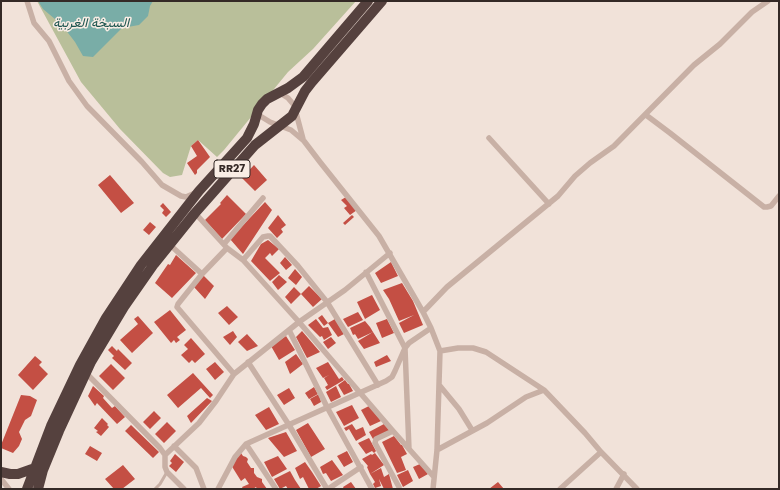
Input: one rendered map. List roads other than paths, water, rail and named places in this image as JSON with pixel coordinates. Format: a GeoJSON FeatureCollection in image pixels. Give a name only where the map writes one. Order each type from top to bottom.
{"type":"FeatureCollection","features":[{"type":"Feature","properties":{"kind":"highway","name":"RR27"},"geometry":{"type":"LineString","coordinates":[[27,489],[60,405],[90,345],[123,291],[141,265],[199,191],[247,138],[262,104],[267,99],[280,93],[303,77],[368,1]]}},
{"type":"Feature","properties":{"kind":"highway","name":"RR27"},"geometry":{"type":"LineString","coordinates":[[38,489],[51,451],[86,374],[97,351],[124,307],[169,244],[195,213],[255,145],[286,121],[296,109],[312,82],[382,1]]}},
{"type":"Feature","properties":{"kind":"highway"},"geometry":{"type":"LineString","coordinates":[[1,472],[18,474],[35,468]]}},
{"type":"Feature","properties":{"kind":"street"},"geometry":{"type":"LineString","coordinates":[[27,1],[34,23],[49,41],[74,90],[87,106],[142,162],[162,185],[170,191],[184,197],[199,191]]}},
{"type":"Feature","properties":{"kind":"street"},"geometry":{"type":"LineString","coordinates":[[423,312],[447,287],[549,204],[575,176],[614,146],[694,65],[720,44],[752,12],[768,1]]}},
{"type":"Feature","properties":{"kind":"street"},"geometry":{"type":"LineString","coordinates":[[280,93],[288,98],[296,109],[304,141]]}},
{"type":"Feature","properties":{"kind":"street"},"geometry":{"type":"LineString","coordinates":[[257,114],[270,122],[296,133],[304,141],[379,236],[390,253],[431,328],[440,351],[437,450],[433,489]]}},
{"type":"Feature","properties":{"kind":"street"},"geometry":{"type":"LineString","coordinates":[[646,115],[767,208],[771,206],[779,196]]}},
{"type":"Feature","properties":{"kind":"street"},"geometry":{"type":"LineString","coordinates":[[488,138],[549,204]]}},
{"type":"Feature","properties":{"kind":"street"},"geometry":{"type":"LineString","coordinates":[[234,374],[177,307],[263,198]]}},
{"type":"Feature","properties":{"kind":"street"},"geometry":{"type":"LineString","coordinates":[[195,213],[226,246],[243,260],[434,476]]}},
{"type":"Feature","properties":{"kind":"street"},"geometry":{"type":"LineString","coordinates":[[243,260],[263,237],[270,236],[298,266],[327,302],[378,385]]}},
{"type":"Feature","properties":{"kind":"street"},"geometry":{"type":"LineString","coordinates":[[169,244],[202,274]]}},
{"type":"Feature","properties":{"kind":"street"},"geometry":{"type":"LineString","coordinates":[[165,455],[202,418],[216,401],[234,374],[299,322],[345,290],[390,253]]}},
{"type":"Feature","properties":{"kind":"street"},"geometry":{"type":"LineString","coordinates":[[366,272],[405,348],[409,449]]}},
{"type":"Feature","properties":{"kind":"street"},"geometry":{"type":"LineString","coordinates":[[218,489],[235,456],[246,444],[378,385],[392,377],[405,348],[409,343],[431,328]]}},
{"type":"Feature","properties":{"kind":"street"},"geometry":{"type":"LineString","coordinates":[[289,330],[327,407],[372,489]]}},
{"type":"Feature","properties":{"kind":"street"},"geometry":{"type":"LineString","coordinates":[[440,351],[458,348],[473,348],[486,352],[544,390],[637,489]]}},
{"type":"Feature","properties":{"kind":"street"},"geometry":{"type":"LineString","coordinates":[[248,362],[328,489],[361,468]]}},
{"type":"Feature","properties":{"kind":"street"},"geometry":{"type":"LineString","coordinates":[[86,374],[160,448],[165,455],[165,467],[167,472],[184,489]]}},
{"type":"Feature","properties":{"kind":"street"},"geometry":{"type":"LineString","coordinates":[[440,386],[459,409],[472,430]]}},
{"type":"Feature","properties":{"kind":"street"},"geometry":{"type":"LineString","coordinates":[[437,450],[487,423],[526,397],[544,390]]}},
{"type":"Feature","properties":{"kind":"street"},"geometry":{"type":"LineString","coordinates":[[393,431],[376,439],[374,442],[399,487]]}},
{"type":"Feature","properties":{"kind":"street"},"geometry":{"type":"LineString","coordinates":[[246,444],[276,489]]}},
{"type":"Feature","properties":{"kind":"street"},"geometry":{"type":"LineString","coordinates":[[174,446],[196,468],[204,489]]}},
{"type":"Feature","properties":{"kind":"street"},"geometry":{"type":"LineString","coordinates":[[560,489],[601,452]]}},
{"type":"Feature","properties":{"kind":"street"},"geometry":{"type":"LineString","coordinates":[[616,489],[624,474]]}},
{"type":"Feature","properties":{"kind":"street"},"geometry":{"type":"LineString","coordinates":[[1,479],[9,489]]}},
{"type":"Feature","properties":{"kind":"lane"},"geometry":{"type":"LineString","coordinates":[[156,489],[167,472]]}},
{"type":"Feature","properties":{"kind":"water","name":"السبخة الغربية"},"geometry":{"type":"Polygon","coordinates":[[[38,1],[153,1],[150,6],[148,16],[139,25],[122,28],[93,57],[83,56],[75,42],[62,25],[43,9],[38,1]]]}}]}
